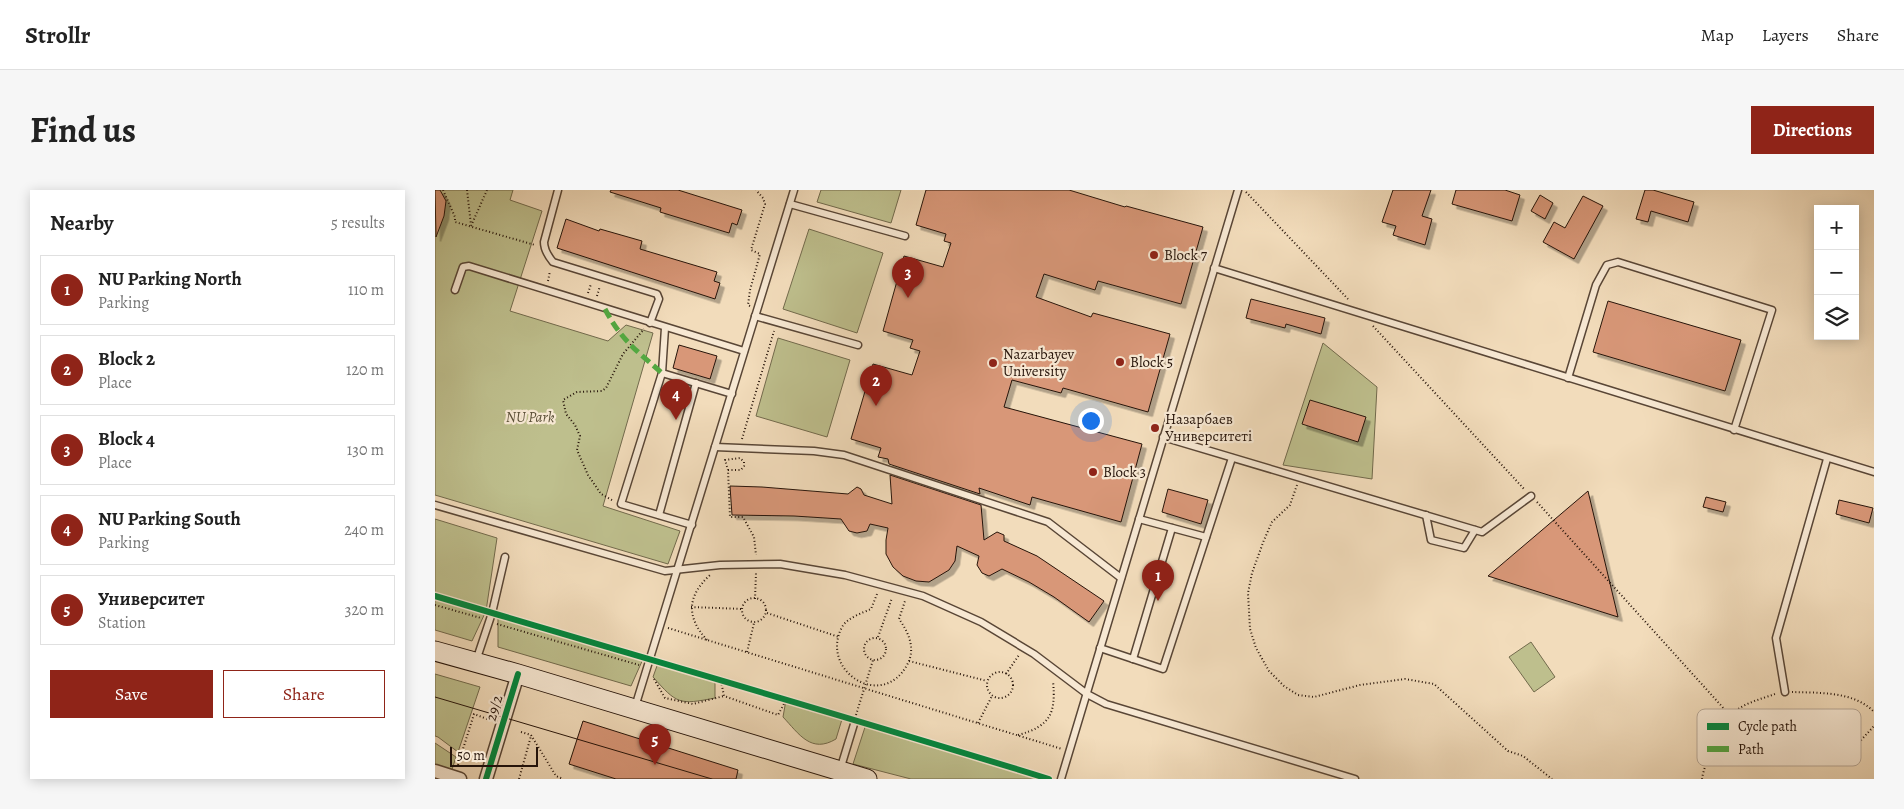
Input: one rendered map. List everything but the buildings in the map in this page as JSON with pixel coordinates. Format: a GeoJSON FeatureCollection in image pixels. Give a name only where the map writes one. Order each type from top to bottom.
{"type":"FeatureCollection","features":[{"type":"Feature","properties":{"kind":"main road"},"geometry":{"type":"LineString","coordinates":[[435,650],[867,779]]}},
{"type":"Feature","properties":{"kind":"street","name":"29/2"},"geometry":{"type":"LineString","coordinates":[[486,779],[518,674]]}},
{"type":"Feature","properties":{"kind":"street"},"geometry":{"type":"LineString","coordinates":[[435,771],[457,778]]}},
{"type":"Feature","properties":{"kind":"lane"},"geometry":{"type":"LineString","coordinates":[[558,190],[544,242],[544,247],[553,262],[657,294],[659,299],[650,323]]}},
{"type":"Feature","properties":{"kind":"lane"},"geometry":{"type":"LineString","coordinates":[[635,709],[794,190]]}},
{"type":"Feature","properties":{"kind":"lane"},"geometry":{"type":"LineString","coordinates":[[1061,779],[1238,190]]}},
{"type":"Feature","properties":{"kind":"lane"},"geometry":{"type":"LineString","coordinates":[[789,204],[905,236]]}},
{"type":"Feature","properties":{"kind":"lane"},"geometry":{"type":"LineString","coordinates":[[1567,378],[1596,285],[1607,265],[1618,262],[1772,310],[1735,430]]}},
{"type":"Feature","properties":{"kind":"lane"},"geometry":{"type":"LineString","coordinates":[[455,290],[463,266],[469,266],[586,301],[744,352]]}},
{"type":"Feature","properties":{"kind":"lane"},"geometry":{"type":"LineString","coordinates":[[1214,268],[1874,472]]}},
{"type":"Feature","properties":{"kind":"lane"},"geometry":{"type":"LineString","coordinates":[[755,316],[858,345]]}},
{"type":"Feature","properties":{"kind":"lane"},"geometry":{"type":"LineString","coordinates":[[665,328],[663,373],[621,504],[692,525]]}},
{"type":"Feature","properties":{"kind":"lane"},"geometry":{"type":"LineString","coordinates":[[663,373],[732,394]]}},
{"type":"Feature","properties":{"kind":"lane"},"geometry":{"type":"LineString","coordinates":[[659,515],[696,383]]}},
{"type":"Feature","properties":{"kind":"lane"},"geometry":{"type":"LineString","coordinates":[[1163,438],[1482,532],[1531,496]]}},
{"type":"Feature","properties":{"kind":"lane"},"geometry":{"type":"LineString","coordinates":[[715,447],[814,451],[844,455],[1048,522],[1121,578]]}},
{"type":"Feature","properties":{"kind":"lane"},"geometry":{"type":"LineString","coordinates":[[1100,648],[1163,669],[1232,458]]}},
{"type":"Feature","properties":{"kind":"lane"},"geometry":{"type":"LineString","coordinates":[[1785,692],[1776,638],[1827,459]]}},
{"type":"Feature","properties":{"kind":"lane"},"geometry":{"type":"LineString","coordinates":[[435,505],[665,571],[721,565],[780,564],[845,575],[923,596],[981,622],[1023,648],[1087,694],[1106,704],[1355,779]]}},
{"type":"Feature","properties":{"kind":"lane"},"geometry":{"type":"LineString","coordinates":[[1425,516],[1431,540],[1464,548],[1475,530]]}},
{"type":"Feature","properties":{"kind":"lane"},"geometry":{"type":"LineString","coordinates":[[1139,519],[1206,537]]}},
{"type":"Feature","properties":{"kind":"lane"},"geometry":{"type":"LineString","coordinates":[[1133,659],[1172,528]]}},
{"type":"Feature","properties":{"kind":"lane"},"geometry":{"type":"LineString","coordinates":[[475,662],[489,621],[505,557]]}},
{"type":"Feature","properties":{"kind":"lane"},"geometry":{"type":"LineString","coordinates":[[840,771],[853,720]]}},
{"type":"Feature","properties":{"kind":"path"},"geometry":{"type":"LineString","coordinates":[[443,190],[455,217],[455,222],[544,247]]}},
{"type":"Feature","properties":{"kind":"path"},"geometry":{"type":"LineString","coordinates":[[467,190],[471,226]]}},
{"type":"Feature","properties":{"kind":"path"},"geometry":{"type":"LineString","coordinates":[[471,226],[487,190]]}},
{"type":"Feature","properties":{"kind":"path"},"geometry":{"type":"LineString","coordinates":[[756,190],[763,198],[765,204],[751,250],[760,254],[748,305],[758,308]]}},
{"type":"Feature","properties":{"kind":"path"},"geometry":{"type":"LineString","coordinates":[[1245,190],[1531,496],[1724,709]]}},
{"type":"Feature","properties":{"kind":"path"},"geometry":{"type":"LineString","coordinates":[[545,289],[553,262]]}},
{"type":"Feature","properties":{"kind":"path"},"geometry":{"type":"LineString","coordinates":[[586,301],[594,274]]}},
{"type":"Feature","properties":{"kind":"path"},"geometry":{"type":"LineString","coordinates":[[595,304],[603,277]]}},
{"type":"Feature","properties":{"kind":"path"},"geometry":{"type":"LineString","coordinates":[[738,448],[777,322]]}},
{"type":"Feature","properties":{"kind":"path"},"geometry":{"type":"LineString","coordinates":[[621,504],[601,494],[588,475],[577,450],[580,436],[575,425],[566,414],[563,400],[577,392],[602,391],[606,388],[623,354],[650,323]]}},
{"type":"Feature","properties":{"kind":"path"},"geometry":{"type":"LineString","coordinates":[[728,470],[741,470],[744,462],[740,458],[725,460],[728,470],[730,517],[743,517],[755,537],[757,565],[755,599]]}},
{"type":"Feature","properties":{"kind":"path"},"geometry":{"type":"LineString","coordinates":[[1299,478],[1290,505],[1272,522],[1264,540],[1252,573],[1248,593],[1250,629],[1256,648],[1269,671],[1284,686],[1297,694],[1314,697],[1360,685],[1405,679],[1434,684],[1509,751],[1523,756],[1552,779]]}},
{"type":"Feature","properties":{"kind":"path"},"geometry":{"type":"LineString","coordinates":[[707,640],[696,627],[691,607],[693,596],[698,587],[721,565]]}},
{"type":"Feature","properties":{"kind":"path"},"geometry":{"type":"LineString","coordinates":[[880,584],[871,609],[842,626],[839,637],[839,660],[853,680],[865,684],[878,685],[893,681],[903,671],[911,657],[908,631],[899,618],[908,592]]}},
{"type":"Feature","properties":{"kind":"path"},"geometry":{"type":"LineString","coordinates":[[878,637],[895,588]]}},
{"type":"Feature","properties":{"kind":"path"},"geometry":{"type":"LineString","coordinates":[[751,599],[755,599],[759,599],[765,605],[767,613],[762,620],[754,623],[746,620],[742,612],[744,604],[751,599]]}},
{"type":"Feature","properties":{"kind":"path"},"geometry":{"type":"LineString","coordinates":[[435,604],[489,621],[649,664]]}},
{"type":"Feature","properties":{"kind":"path"},"geometry":{"type":"LineString","coordinates":[[691,607],[743,609]]}},
{"type":"Feature","properties":{"kind":"path"},"geometry":{"type":"LineString","coordinates":[[767,613],[839,637]]}},
{"type":"Feature","properties":{"kind":"path"},"geometry":{"type":"LineString","coordinates":[[747,652],[754,623]]}},
{"type":"Feature","properties":{"kind":"path"},"geometry":{"type":"LineString","coordinates":[[661,626],[1069,751]]}},
{"type":"Feature","properties":{"kind":"path"},"geometry":{"type":"LineString","coordinates":[[878,637],[884,641],[887,648],[885,654],[880,659],[873,660],[867,656],[864,650],[865,643],[871,638],[878,637]]}},
{"type":"Feature","properties":{"kind":"path"},"geometry":{"type":"LineString","coordinates":[[1007,674],[1023,648]]}},
{"type":"Feature","properties":{"kind":"path"},"geometry":{"type":"LineString","coordinates":[[625,653],[649,664],[665,698],[693,704],[724,696],[778,715],[786,700]]}},
{"type":"Feature","properties":{"kind":"path"},"geometry":{"type":"LineString","coordinates":[[864,722],[853,720],[873,660]]}},
{"type":"Feature","properties":{"kind":"path"},"geometry":{"type":"LineString","coordinates":[[909,661],[987,681]]}},
{"type":"Feature","properties":{"kind":"path"},"geometry":{"type":"LineString","coordinates":[[1017,735],[1041,726],[1050,716],[1055,706],[1052,668]]}},
{"type":"Feature","properties":{"kind":"path"},"geometry":{"type":"LineString","coordinates":[[1003,672],[1007,674],[1011,677],[1013,686],[1009,694],[1001,698],[992,696],[987,688],[987,681],[994,673],[1003,672]]}},
{"type":"Feature","properties":{"kind":"path"},"geometry":{"type":"LineString","coordinates":[[718,680],[724,696]]}},
{"type":"Feature","properties":{"kind":"path"},"geometry":{"type":"LineString","coordinates":[[718,680],[731,684]]}},
{"type":"Feature","properties":{"kind":"path"},"geometry":{"type":"LineString","coordinates":[[1739,709],[1785,692],[1841,695],[1869,707],[1874,712]]}},
{"type":"Feature","properties":{"kind":"path"},"geometry":{"type":"LineString","coordinates":[[978,723],[992,696]]}},
{"type":"Feature","properties":{"kind":"path"},"geometry":{"type":"LineString","coordinates":[[777,697],[795,702]]}},
{"type":"Feature","properties":{"kind":"path"},"geometry":{"type":"LineString","coordinates":[[457,778],[460,758],[474,714],[487,719]]}},
{"type":"Feature","properties":{"kind":"path"},"geometry":{"type":"LineString","coordinates":[[1861,740],[1874,726]]}},
{"type":"Feature","properties":{"kind":"path"},"geometry":{"type":"LineString","coordinates":[[521,732],[531,737],[556,776],[563,779]]}},
{"type":"Feature","properties":{"kind":"path"},"geometry":{"type":"LineString","coordinates":[[514,779],[526,740],[531,737]]}},
{"type":"Feature","properties":{"kind":"path"},"geometry":{"type":"LineString","coordinates":[[519,779],[531,737]]}},
{"type":"Feature","properties":{"kind":"path"},"geometry":{"type":"LineString","coordinates":[[453,753],[460,758]]}},
{"type":"Feature","properties":{"kind":"path"},"geometry":{"type":"LineString","coordinates":[[1702,779],[1707,766]]}},
{"type":"Feature","properties":{"kind":"green space","name":"NU Park"},"geometry":{"type":"Polygon","coordinates":[[[435,190],[513,190],[510,200],[542,211],[510,311],[608,341],[626,325],[653,333],[603,506],[680,531],[668,564],[435,495],[435,190]]]}},
{"type":"Feature","properties":{"kind":"green space"},"geometry":{"type":"Polygon","coordinates":[[[821,190],[901,190],[891,223],[817,202],[821,190]]]}},
{"type":"Feature","properties":{"kind":"green space"},"geometry":{"type":"Polygon","coordinates":[[[809,229],[883,253],[857,333],[783,309],[809,229]]]}},
{"type":"Feature","properties":{"kind":"green space"},"geometry":{"type":"Polygon","coordinates":[[[778,338],[850,360],[827,437],[756,416],[778,338]]]}},
{"type":"Feature","properties":{"kind":"green space"},"geometry":{"type":"Polygon","coordinates":[[[1323,343],[1377,387],[1372,479],[1283,465],[1323,343]]]}},
{"type":"Feature","properties":{"kind":"green space"},"geometry":{"type":"Polygon","coordinates":[[[435,519],[497,538],[486,611],[472,641],[435,630],[435,519]]]}},
{"type":"Feature","properties":{"kind":"green space"},"geometry":{"type":"Polygon","coordinates":[[[498,615],[643,659],[631,686],[498,647],[498,615]]]}},
{"type":"Feature","properties":{"kind":"green space"},"geometry":{"type":"Polygon","coordinates":[[[1531,642],[1555,677],[1534,692],[1509,657],[1531,642]]]}},
{"type":"Feature","properties":{"kind":"green space"},"geometry":{"type":"Polygon","coordinates":[[[658,663],[715,679],[715,698],[686,702],[674,697],[653,677],[658,663]]]}},
{"type":"Feature","properties":{"kind":"green space"},"geometry":{"type":"Polygon","coordinates":[[[435,674],[480,687],[458,752],[435,736],[435,674]]]}},
{"type":"Feature","properties":{"kind":"green space"},"geometry":{"type":"Polygon","coordinates":[[[786,700],[843,716],[836,739],[819,744],[806,740],[783,717],[786,700]]]}},
{"type":"Feature","properties":{"kind":"green space"},"geometry":{"type":"Polygon","coordinates":[[[867,721],[1049,779],[911,779],[853,764],[867,721]]]}},
{"type":"Feature","properties":{"kind":"green space"},"geometry":{"type":"Polygon","coordinates":[[[435,743],[456,757],[449,779],[435,778],[435,743]]]}},
{"type":"Feature","properties":{"kind":"tram line"},"geometry":{"type":"LineString","coordinates":[[435,697],[712,779]]}},
{"type":"Feature","properties":{"kind":"marked path"},"geometry":{"type":"LineString","coordinates":[[605,309],[623,337],[662,373]]}},
{"type":"Feature","properties":{"kind":"cycle path"},"geometry":{"type":"LineString","coordinates":[[435,596],[1049,779]]}},
{"type":"Feature","properties":{"kind":"cycle path"},"geometry":{"type":"LineString","coordinates":[[486,779],[518,674]]}},
{"type":"Feature","properties":{"kind":"place","name":"Block 7"},"geometry":{"type":"Point","coordinates":[1154,255]}},
{"type":"Feature","properties":{"kind":"place","name":"Block 4"},"geometry":{"type":"Point","coordinates":[908,298]}},
{"type":"Feature","properties":{"kind":"place","name":"Block 5"},"geometry":{"type":"Point","coordinates":[1120,362]}},
{"type":"Feature","properties":{"kind":"place","name":"Nazarbayev University"},"geometry":{"type":"Point","coordinates":[993,363]}},
{"type":"Feature","properties":{"kind":"place","name":"Block 2"},"geometry":{"type":"Point","coordinates":[876,406]}},
{"type":"Feature","properties":{"kind":"place","name":"NU Parking South"},"geometry":{"type":"Point","coordinates":[676,420]}},
{"type":"Feature","properties":{"kind":"place","name":"Назарбаев Университеті"},"geometry":{"type":"Point","coordinates":[1155,428]}},
{"type":"Feature","properties":{"kind":"place","name":"Block 3"},"geometry":{"type":"Point","coordinates":[1093,472]}},
{"type":"Feature","properties":{"kind":"place","name":"NU Parking North"},"geometry":{"type":"Point","coordinates":[1158,601]}},
{"type":"Feature","properties":{"kind":"place","name":"Университет"},"geometry":{"type":"Point","coordinates":[655,765]}}]}
